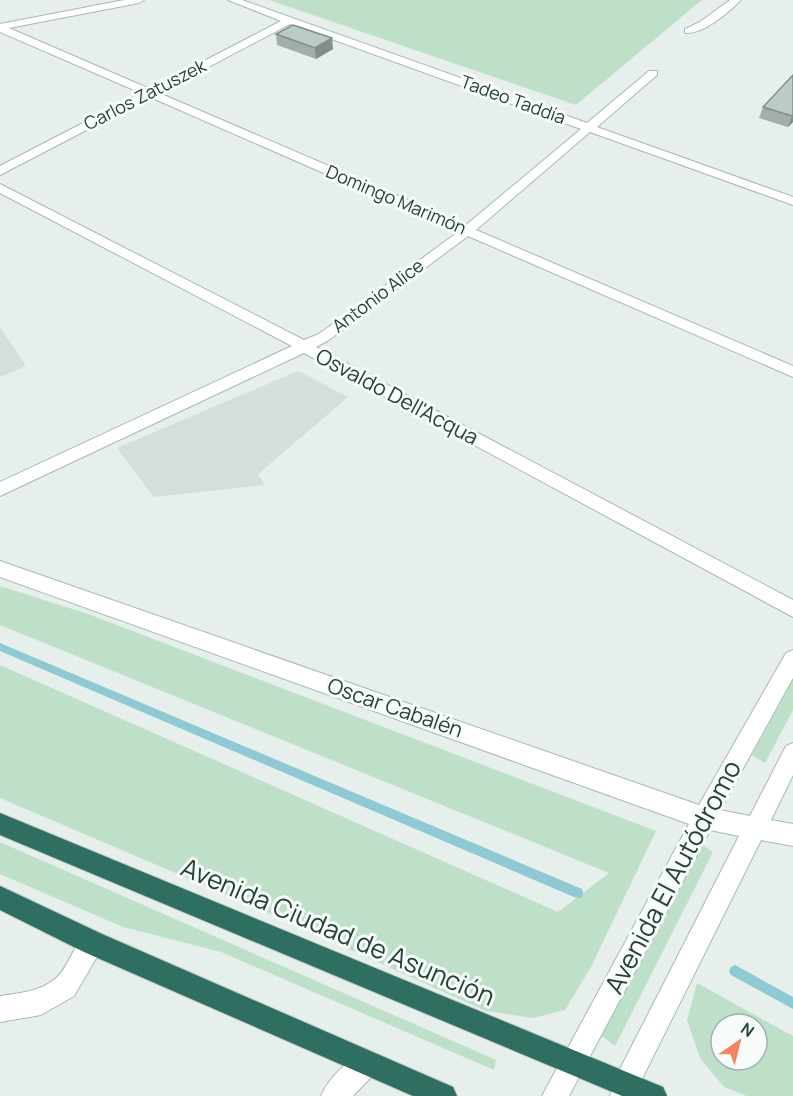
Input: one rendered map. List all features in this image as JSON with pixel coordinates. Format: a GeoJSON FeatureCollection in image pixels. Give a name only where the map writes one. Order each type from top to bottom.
{"type":"FeatureCollection","features":[{"type":"Feature","properties":{"kind":"highway","name":"Avenida Ciudad de Asunción"},"geometry":{"type":"LineString","coordinates":[[0,824],[574,1063],[625,1090],[654,1096]]}},
{"type":"Feature","properties":{"kind":"highway"},"geometry":{"type":"LineString","coordinates":[[0,898],[93,943],[444,1096]]}},
{"type":"Feature","properties":{"kind":"street"},"geometry":{"type":"LineString","coordinates":[[0,28],[139,0]]}},
{"type":"Feature","properties":{"kind":"street","name":"Tadeo Taddía"},"geometry":{"type":"LineString","coordinates":[[234,0],[793,201]]}},
{"type":"Feature","properties":{"kind":"street"},"geometry":{"type":"LineString","coordinates":[[689,31],[704,24],[736,0]]}},
{"type":"Feature","properties":{"kind":"street","name":"Carlos Zatuszek"},"geometry":{"type":"LineString","coordinates":[[0,171],[290,20]]}},
{"type":"Feature","properties":{"kind":"street","name":"Domingo Marimón"},"geometry":{"type":"LineString","coordinates":[[0,28],[793,372]]}},
{"type":"Feature","properties":{"kind":"street","name":"Antonio Alice"},"geometry":{"type":"LineString","coordinates":[[0,489],[305,348],[324,337],[467,231],[653,73]]}},
{"type":"Feature","properties":{"kind":"street","name":"Osvaldo Dell'Acqua"},"geometry":{"type":"LineString","coordinates":[[0,188],[793,609]]}},
{"type":"Feature","properties":{"kind":"street","name":"Oscar Cabalén"},"geometry":{"type":"LineString","coordinates":[[0,569],[704,818],[793,835]]}},
{"type":"Feature","properties":{"kind":"street","name":"Avenida El Autódromo"},"geometry":{"type":"LineString","coordinates":[[555,1096],[704,818],[793,659]]}},
{"type":"Feature","properties":{"kind":"street"},"geometry":{"type":"LineString","coordinates":[[625,1090],[793,753]]}},
{"type":"Feature","properties":{"kind":"street"},"geometry":{"type":"LineString","coordinates":[[0,1009],[41,1002],[65,987],[93,943]]}},
{"type":"Feature","properties":{"kind":"street"},"geometry":{"type":"LineString","coordinates":[[334,1096],[367,1063]]}},
{"type":"Feature","properties":{"kind":"shaded area"},"geometry":{"type":"Polygon","coordinates":[[[0,327],[26,366],[0,377],[0,327]]]}},
{"type":"Feature","properties":{"kind":"shaded area"},"geometry":{"type":"Polygon","coordinates":[[[298,371],[348,397],[258,474],[265,485],[154,497],[117,448],[298,371]]]}},
{"type":"Feature","properties":{"kind":"green space"},"geometry":{"type":"Polygon","coordinates":[[[269,0],[702,0],[576,105],[269,0]]]}},
{"type":"Feature","properties":{"kind":"green space"},"geometry":{"type":"Polygon","coordinates":[[[0,586],[88,614],[656,831],[591,967],[565,1010],[533,1018],[486,1011],[262,910],[0,798],[0,665],[558,912],[609,873],[0,625],[0,586]]]}},
{"type":"Feature","properties":{"kind":"green space"},"geometry":{"type":"Polygon","coordinates":[[[793,679],[793,710],[765,763],[752,755],[793,679]]]}},
{"type":"Feature","properties":{"kind":"green space"},"geometry":{"type":"Polygon","coordinates":[[[0,842],[496,1060],[494,1070],[221,952],[123,927],[0,874],[0,842]]]}},
{"type":"Feature","properties":{"kind":"green space"},"geometry":{"type":"Polygon","coordinates":[[[700,843],[713,852],[615,1046],[601,1035],[700,843]]]}},
{"type":"Feature","properties":{"kind":"green space"},"geometry":{"type":"Polygon","coordinates":[[[697,983],[750,1012],[709,1012],[709,1069],[700,1058],[687,1020],[697,983]]]}},
{"type":"Feature","properties":{"kind":"green space"},"geometry":{"type":"Polygon","coordinates":[[[769,1023],[793,1036],[793,1096],[747,1096],[724,1087],[712,1072],[769,1072],[769,1023]]]}},
{"type":"Feature","properties":{"kind":"building"},"geometry":{"type":"Polygon","coordinates":[[[293,25],[332,38],[315,48],[276,34],[293,25]]]}},
{"type":"Feature","properties":{"kind":"building"},"geometry":{"type":"Polygon","coordinates":[[[793,75],[793,115],[763,107],[793,75]]]}},
{"type":"Feature","properties":{"kind":"waterway"},"geometry":{"type":"LineString","coordinates":[[0,647],[578,893]]}},
{"type":"Feature","properties":{"kind":"waterway"},"geometry":{"type":"LineString","coordinates":[[735,971],[793,1003]]}}]}
